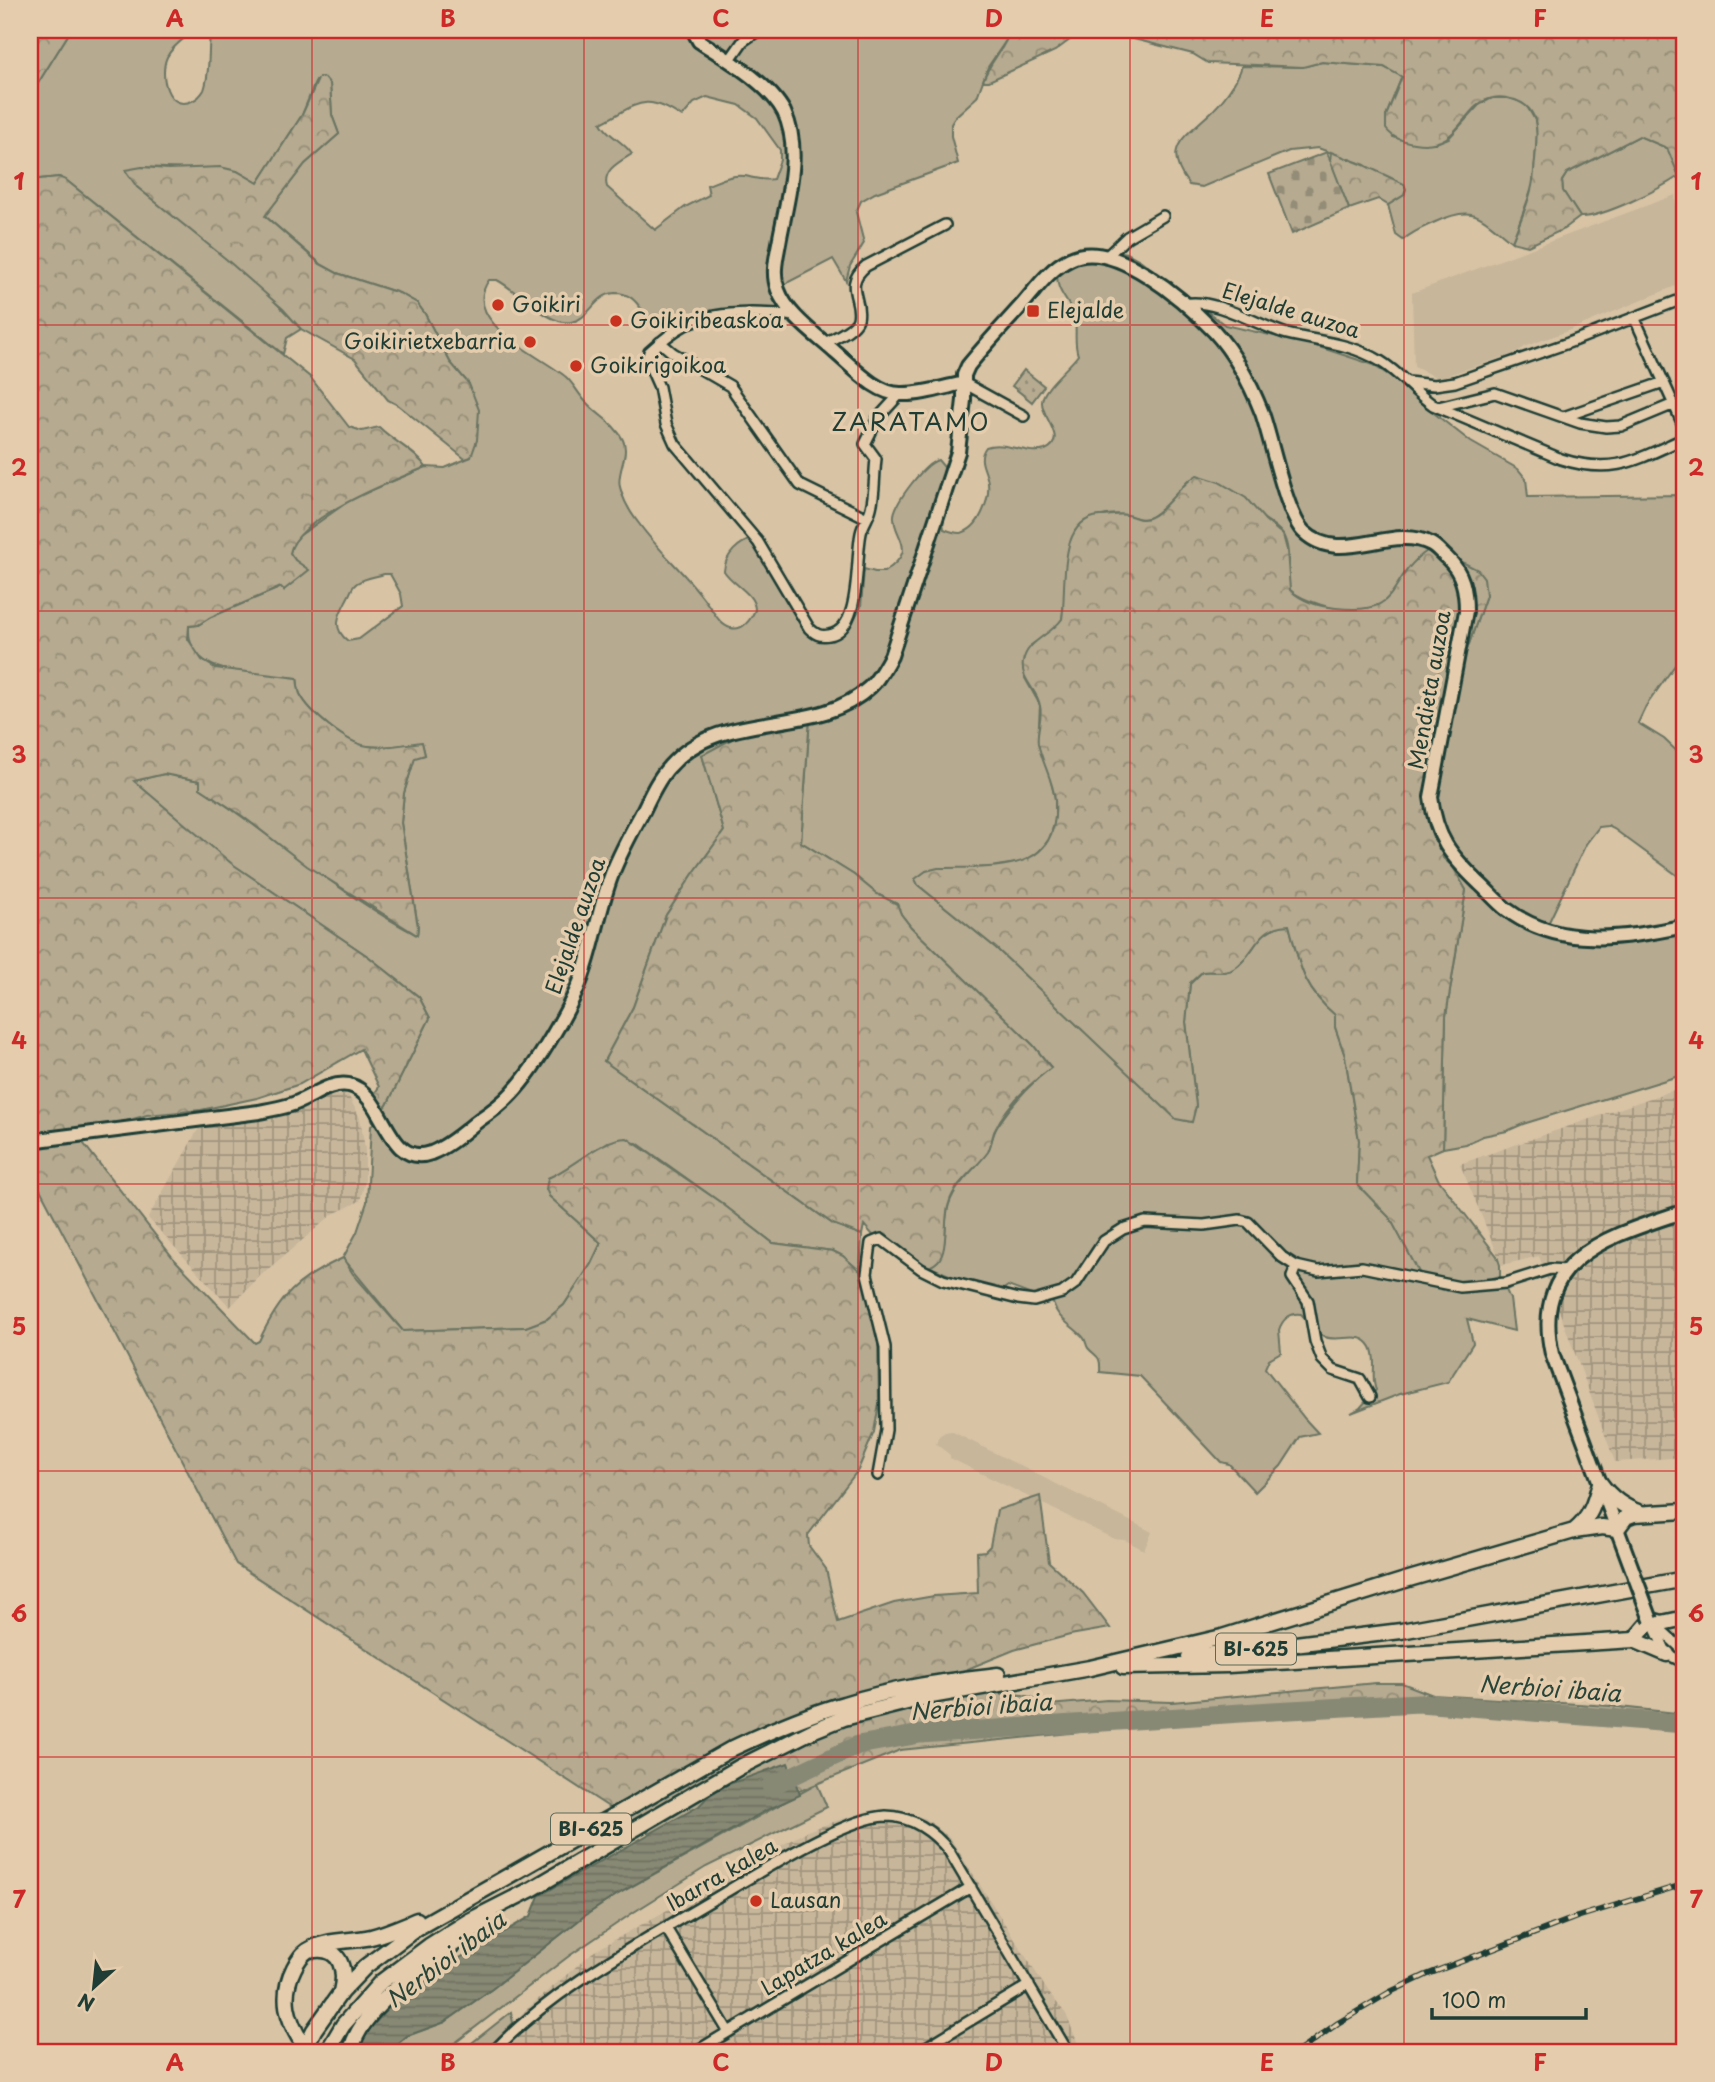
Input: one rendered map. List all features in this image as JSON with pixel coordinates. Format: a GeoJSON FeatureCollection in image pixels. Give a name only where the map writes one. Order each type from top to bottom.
{"type":"FeatureCollection","features":[{"type":"Feature","properties":{"kind":"main road"},"geometry":{"type":"LineString","coordinates":[[1600,1483],[1621,1503],[1643,1513]]}},
{"type":"Feature","properties":{"kind":"main road"},"geometry":{"type":"LineString","coordinates":[[1574,1531],[1581,1526],[1592,1509],[1600,1483]]}},
{"type":"Feature","properties":{"kind":"main road"},"geometry":{"type":"LineString","coordinates":[[1090,1668],[1222,1637],[1574,1531],[1602,1527],[1617,1529],[1626,1517],[1643,1513],[1685,1511]]}},
{"type":"Feature","properties":{"kind":"main road","name":"BI-625"},"geometry":{"type":"LineString","coordinates":[[327,2052],[343,2025],[381,1982],[429,1946],[740,1767],[787,1742],[844,1718],[931,1696],[1090,1668],[1401,1631],[1685,1579]]}},
{"type":"Feature","properties":{"kind":"main road"},"geometry":{"type":"LineString","coordinates":[[1634,1640],[1651,1620],[1662,1623],[1685,1618]]}},
{"type":"Feature","properties":{"kind":"main road"},"geometry":{"type":"LineString","coordinates":[[1090,1668],[1228,1665],[1634,1640],[1667,1654]]}},
{"type":"Feature","properties":{"kind":"main road","name":"BI-625"},"geometry":{"type":"LineString","coordinates":[[303,2048],[341,1992],[366,1966],[394,1945],[458,1903],[522,1870],[733,1748],[791,1722],[845,1703],[929,1683],[1020,1672],[1090,1668]]}},
{"type":"Feature","properties":{"kind":"main road"},"geometry":{"type":"LineString","coordinates":[[351,2052],[352,2043],[366,2020],[398,1986],[532,1889]]}},
{"type":"Feature","properties":{"kind":"main road"},"geometry":{"type":"LineString","coordinates":[[303,2048],[293,2029],[285,1991],[298,1961],[307,1951],[323,1944],[373,1937],[458,1903]]}},
{"type":"Feature","properties":{"kind":"main road"},"geometry":{"type":"LineString","coordinates":[[307,1951],[322,1949],[341,1961],[344,1979],[341,1992]]}},
{"type":"Feature","properties":{"kind":"street"},"geometry":{"type":"LineString","coordinates":[[693,30],[699,41],[766,89],[783,112],[792,144],[791,180],[774,270],[778,291],[795,316],[873,384],[900,394],[964,383],[1024,415]]}},
{"type":"Feature","properties":{"kind":"street"},"geometry":{"type":"LineString","coordinates":[[729,61],[743,41],[760,30]]}},
{"type":"Feature","properties":{"kind":"street"},"geometry":{"type":"LineString","coordinates":[[1108,256],[1127,237],[1163,216]]}},
{"type":"Feature","properties":{"kind":"street"},"geometry":{"type":"LineString","coordinates":[[825,343],[854,325],[858,319],[854,284],[857,274],[866,266],[944,225]]}},
{"type":"Feature","properties":{"kind":"street","name":"Elejalde auzoa"},"geometry":{"type":"LineString","coordinates":[[30,1141],[259,1112],[292,1105],[337,1084],[357,1088],[368,1096],[393,1141],[411,1153],[421,1154],[432,1153],[450,1143],[494,1109],[523,1081],[568,1008],[584,974],[612,874],[650,796],[669,767],[687,751],[723,732],[821,714],[846,705],[873,685],[891,656],[958,452],[968,366],[1053,269],[1073,257],[1108,256],[1129,265],[1185,304],[1192,302],[1212,306],[1287,334],[1345,345],[1380,361],[1409,382],[1419,396],[1437,407],[1584,466],[1605,468],[1630,462],[1685,438]]}},
{"type":"Feature","properties":{"kind":"street"},"geometry":{"type":"LineString","coordinates":[[1409,382],[1434,385],[1455,382],[1685,298]]}},
{"type":"Feature","properties":{"kind":"street","name":"Mendieta auzoa"},"geometry":{"type":"LineString","coordinates":[[1185,304],[1215,333],[1239,367],[1262,413],[1294,518],[1305,533],[1323,543],[1343,548],[1406,537],[1432,544],[1455,566],[1466,589],[1466,611],[1431,797],[1434,820],[1443,844],[1460,866],[1506,909],[1534,927],[1564,936],[1586,939],[1650,934],[1685,926]]}},
{"type":"Feature","properties":{"kind":"street"},"geometry":{"type":"LineString","coordinates":[[795,316],[772,313],[734,314],[701,319],[685,325],[660,342],[649,352],[648,360],[659,387],[666,424],[675,443],[758,542],[809,628],[816,634],[836,634],[845,628],[851,613],[861,531],[872,508],[876,459],[864,444],[878,418],[900,394]]}},
{"type":"Feature","properties":{"kind":"street"},"geometry":{"type":"LineString","coordinates":[[1635,318],[1685,429]]}},
{"type":"Feature","properties":{"kind":"street"},"geometry":{"type":"LineString","coordinates":[[660,342],[673,353],[730,386],[800,485],[867,518]]}},
{"type":"Feature","properties":{"kind":"street"},"geometry":{"type":"LineString","coordinates":[[1562,417],[1664,382]]}},
{"type":"Feature","properties":{"kind":"street"},"geometry":{"type":"LineString","coordinates":[[1437,407],[1495,393],[1593,426],[1621,426],[1674,404]]}},
{"type":"Feature","properties":{"kind":"street"},"geometry":{"type":"LineString","coordinates":[[1685,1211],[1587,1250],[1566,1270],[1549,1309],[1549,1340],[1567,1397],[1651,1620],[1667,1654],[1685,1663]]}},
{"type":"Feature","properties":{"kind":"street"},"geometry":{"type":"LineString","coordinates":[[878,1475],[886,1430],[885,1347],[867,1274],[871,1243],[881,1239],[920,1269],[943,1280],[1034,1301],[1062,1293],[1076,1283],[1104,1241],[1123,1229],[1145,1222],[1204,1225],[1240,1220],[1248,1222],[1282,1257],[1296,1266],[1318,1271],[1362,1267],[1460,1287],[1506,1283],[1550,1269],[1566,1270]]}},
{"type":"Feature","properties":{"kind":"street"},"geometry":{"type":"LineString","coordinates":[[1296,1266],[1292,1277],[1308,1301],[1315,1341],[1322,1359],[1337,1372],[1360,1379],[1370,1397]]}},
{"type":"Feature","properties":{"kind":"street"},"geometry":{"type":"LineString","coordinates":[[1651,1620],[1685,1652]]}},
{"type":"Feature","properties":{"kind":"street","name":"Ibarra kalea"},"geometry":{"type":"LineString","coordinates":[[493,2052],[509,2034],[564,1992],[666,1928],[817,1841],[849,1826],[887,1816],[907,1819],[937,1836],[949,1851],[1068,2052]]}},
{"type":"Feature","properties":{"kind":"street","name":"Lapatza kalea"},"geometry":{"type":"LineString","coordinates":[[695,2052],[971,1887]]}},
{"type":"Feature","properties":{"kind":"street"},"geometry":{"type":"LineString","coordinates":[[666,1928],[728,2031]]}},
{"type":"Feature","properties":{"kind":"street"},"geometry":{"type":"LineString","coordinates":[[918,2052],[1029,1985]]}},
{"type":"Feature","properties":{"kind":"shaded area"},"geometry":{"type":"Polygon","coordinates":[[[1675,195],[1685,282],[1526,346],[1516,353],[1445,376],[1436,377],[1414,367],[1412,293],[1675,195]]]}},
{"type":"Feature","properties":{"kind":"shaded area"},"geometry":{"type":"Polygon","coordinates":[[[1685,1086],[1685,1457],[1615,1462],[1539,1256],[1502,1265],[1460,1164],[1685,1086]]]}},
{"type":"Feature","properties":{"kind":"shaded area"},"geometry":{"type":"Polygon","coordinates":[[[348,1095],[360,1118],[365,1149],[365,1181],[360,1201],[333,1214],[261,1275],[230,1307],[148,1218],[200,1126],[258,1121],[326,1096],[348,1095]]]}},
{"type":"Feature","properties":{"kind":"shaded area"},"geometry":{"type":"Polygon","coordinates":[[[951,1431],[1152,1532],[1144,1550],[1125,1540],[1114,1539],[950,1458],[950,1455],[936,1444],[939,1436],[951,1431]]]}},
{"type":"Feature","properties":{"kind":"shaded area"},"geometry":{"type":"Polygon","coordinates":[[[788,1763],[800,1795],[767,1810],[618,1894],[583,1917],[492,1989],[445,2022],[407,2036],[388,2052],[356,2052],[359,2041],[393,2003],[424,1979],[531,1916],[539,1896],[699,1806],[715,1789],[788,1763]]]}},
{"type":"Feature","properties":{"kind":"shaded area"},"geometry":{"type":"Polygon","coordinates":[[[884,1810],[925,1818],[950,1838],[1049,1993],[1066,2014],[1078,2044],[1078,2052],[484,2052],[529,2007],[593,1952],[807,1831],[842,1819],[884,1810]]]}},
{"type":"Feature","properties":{"kind":"green space"},"geometry":{"type":"Polygon","coordinates":[[[30,30],[71,30],[30,96],[30,30]]]}},
{"type":"Feature","properties":{"kind":"green space"},"geometry":{"type":"Polygon","coordinates":[[[71,30],[194,30],[172,49],[165,64],[167,90],[176,101],[183,103],[196,99],[204,90],[210,35],[226,30],[1010,30],[1009,36],[988,67],[977,97],[951,124],[951,136],[958,163],[875,193],[861,201],[856,212],[864,243],[850,266],[846,281],[833,259],[773,290],[780,315],[748,314],[691,325],[668,325],[651,320],[630,297],[615,293],[602,298],[578,320],[562,322],[543,313],[497,280],[489,280],[483,295],[485,310],[493,323],[522,348],[566,377],[586,402],[620,434],[625,452],[619,481],[628,507],[648,536],[693,585],[724,625],[731,628],[743,626],[755,610],[748,594],[724,571],[730,555],[743,543],[753,539],[789,602],[815,639],[848,629],[861,607],[864,569],[884,572],[901,556],[902,543],[894,515],[905,492],[918,475],[938,460],[944,467],[944,529],[960,533],[973,526],[985,506],[988,483],[982,456],[986,447],[1000,445],[1038,451],[1052,446],[1054,434],[1043,408],[1043,396],[1078,355],[1074,315],[1058,284],[1058,272],[1090,248],[1127,253],[1140,260],[1225,325],[1310,344],[1371,364],[1392,377],[1471,442],[1518,469],[1526,479],[1528,497],[1685,495],[1685,651],[1646,706],[1638,723],[1664,739],[1685,759],[1685,881],[1614,829],[1608,826],[1599,827],[1586,844],[1547,926],[1553,930],[1605,933],[1685,920],[1685,1074],[1507,1131],[1483,1136],[1466,1144],[1443,1148],[1446,1016],[1466,890],[1443,858],[1434,797],[1447,747],[1459,673],[1486,595],[1477,570],[1441,554],[1418,558],[1395,590],[1379,606],[1359,611],[1320,605],[1290,590],[1286,541],[1277,528],[1240,505],[1189,480],[1153,516],[1139,519],[1119,514],[1105,515],[1086,522],[1075,531],[1062,619],[1055,629],[1031,645],[1025,678],[1040,705],[1038,742],[1055,798],[1055,821],[1049,840],[1036,855],[1023,862],[918,885],[996,948],[1176,1118],[1191,1122],[1196,1106],[1186,1022],[1190,984],[1202,972],[1223,972],[1235,968],[1263,935],[1270,930],[1289,925],[1309,985],[1335,1015],[1335,1027],[1345,1056],[1359,1140],[1357,1184],[1390,1218],[1422,1276],[1470,1285],[1500,1276],[1510,1299],[1514,1331],[1467,1319],[1473,1343],[1448,1382],[1400,1394],[1351,1413],[1360,1408],[1376,1390],[1371,1347],[1362,1339],[1325,1337],[1301,1314],[1290,1316],[1284,1320],[1279,1330],[1281,1352],[1269,1359],[1265,1368],[1318,1433],[1300,1437],[1281,1466],[1255,1492],[1229,1464],[1221,1462],[1140,1376],[1100,1372],[1098,1357],[1088,1348],[1083,1337],[1058,1314],[1053,1303],[1008,1286],[1002,1290],[963,1281],[928,1266],[936,1260],[944,1245],[946,1218],[954,1192],[987,1152],[995,1130],[1009,1110],[1051,1067],[1033,1045],[911,927],[897,904],[877,894],[854,875],[801,842],[810,718],[702,755],[724,831],[666,915],[633,1007],[604,1061],[833,1224],[862,1235],[860,1271],[833,1251],[773,1243],[637,1143],[608,1142],[563,1172],[548,1178],[549,1196],[601,1243],[591,1264],[564,1305],[547,1319],[526,1327],[403,1331],[343,1258],[357,1232],[367,1202],[371,1126],[387,1105],[430,1018],[419,997],[369,957],[230,863],[133,781],[164,774],[200,781],[200,788],[333,883],[417,935],[418,927],[401,823],[404,793],[415,757],[425,755],[422,743],[374,747],[349,740],[311,709],[300,694],[297,678],[246,674],[212,665],[199,656],[191,643],[189,626],[198,625],[282,587],[284,590],[295,560],[290,553],[292,544],[299,536],[353,498],[426,467],[445,468],[471,457],[469,384],[450,362],[417,303],[399,293],[337,273],[321,264],[265,216],[305,164],[339,134],[332,115],[330,84],[316,80],[302,115],[258,183],[237,171],[142,167],[137,187],[243,272],[301,329],[287,338],[283,354],[66,180],[59,177],[30,180],[30,96],[71,30]],[[707,97],[694,103],[682,117],[658,104],[649,103],[632,106],[601,123],[632,154],[609,171],[607,187],[655,230],[685,207],[709,195],[707,185],[735,176],[773,179],[780,160],[780,150],[757,118],[739,105],[707,97]],[[390,574],[360,581],[353,588],[338,620],[339,630],[348,641],[359,639],[403,606],[401,594],[390,574]]]}},
{"type":"Feature","properties":{"kind":"green space"},"geometry":{"type":"Polygon","coordinates":[[[1010,30],[1083,30],[1055,51],[989,81],[983,81],[1010,30]]]}},
{"type":"Feature","properties":{"kind":"green space"},"geometry":{"type":"Polygon","coordinates":[[[1113,30],[1685,30],[1685,182],[1679,176],[1667,148],[1639,136],[1567,173],[1562,181],[1563,191],[1580,217],[1564,229],[1528,246],[1512,242],[1530,193],[1536,151],[1536,124],[1524,104],[1507,98],[1493,98],[1482,102],[1452,134],[1442,140],[1430,144],[1414,143],[1398,139],[1386,129],[1386,116],[1402,77],[1384,67],[1322,62],[1303,67],[1208,63],[1193,54],[1122,36],[1113,30]]]}},
{"type":"Feature","properties":{"kind":"green space"},"geometry":{"type":"Polygon","coordinates":[[[1322,62],[1384,67],[1402,76],[1386,116],[1393,137],[1415,143],[1436,143],[1449,138],[1479,105],[1492,98],[1509,98],[1525,103],[1535,120],[1537,134],[1533,186],[1512,242],[1483,219],[1467,214],[1447,217],[1403,240],[1396,235],[1388,205],[1404,195],[1365,165],[1318,148],[1289,151],[1202,187],[1189,185],[1177,162],[1179,145],[1224,98],[1242,66],[1302,67],[1322,62]]]}},
{"type":"Feature","properties":{"kind":"green space"},"geometry":{"type":"Polygon","coordinates":[[[319,77],[325,78],[330,84],[332,115],[339,134],[305,164],[265,216],[320,264],[337,273],[399,293],[417,303],[450,362],[469,384],[479,410],[477,440],[471,457],[465,459],[398,405],[388,400],[355,359],[301,329],[283,309],[226,259],[137,187],[125,170],[142,167],[220,167],[237,171],[258,183],[302,115],[319,77]]]}},
{"type":"Feature","properties":{"kind":"green space"},"geometry":{"type":"Polygon","coordinates":[[[1639,136],[1667,148],[1672,153],[1679,176],[1616,208],[1580,217],[1563,191],[1562,181],[1567,173],[1639,136]]]}},
{"type":"Feature","properties":{"kind":"green space"},"geometry":{"type":"Polygon","coordinates":[[[1327,152],[1349,209],[1292,234],[1269,174],[1327,152]]]}},
{"type":"Feature","properties":{"kind":"green space"},"geometry":{"type":"Polygon","coordinates":[[[1331,152],[1404,184],[1404,195],[1388,205],[1378,199],[1349,209],[1330,161],[1331,152]]]}},
{"type":"Feature","properties":{"kind":"green space"},"geometry":{"type":"Polygon","coordinates":[[[59,177],[310,377],[349,427],[362,431],[379,427],[426,467],[348,502],[309,527],[296,540],[290,553],[309,570],[284,590],[281,587],[198,625],[189,626],[188,639],[202,660],[215,668],[297,678],[300,694],[311,709],[330,726],[359,744],[381,747],[422,742],[425,755],[415,758],[404,793],[401,823],[418,927],[417,935],[307,866],[241,815],[200,788],[200,781],[164,774],[134,781],[231,863],[369,957],[419,997],[430,1018],[387,1105],[373,1122],[367,1104],[379,1087],[361,1049],[300,1084],[257,1098],[201,1110],[147,1115],[77,1135],[174,1259],[255,1343],[259,1341],[275,1312],[292,1290],[313,1274],[343,1258],[353,1274],[403,1331],[526,1327],[547,1319],[564,1305],[591,1264],[601,1243],[549,1196],[546,1189],[548,1178],[597,1148],[617,1139],[627,1138],[720,1202],[773,1243],[833,1251],[860,1271],[878,1342],[879,1404],[874,1432],[858,1470],[808,1535],[809,1546],[826,1569],[838,1622],[894,1603],[934,1596],[978,1593],[977,1552],[985,1551],[990,1546],[997,1510],[1040,1496],[1049,1562],[1083,1593],[1110,1628],[1070,1635],[1014,1650],[960,1672],[953,1683],[967,1691],[1023,1695],[1044,1701],[1037,1706],[1107,1700],[1172,1702],[1376,1683],[1402,1683],[1433,1695],[1610,1706],[1685,1714],[1685,1728],[1364,1707],[900,1750],[667,1845],[236,1564],[30,1170],[30,180],[59,177]]]}},
{"type":"Feature","properties":{"kind":"green space"},"geometry":{"type":"Polygon","coordinates":[[[1024,370],[1044,386],[1032,402],[1012,386],[1024,370]]]}},
{"type":"Feature","properties":{"kind":"green space"},"geometry":{"type":"Polygon","coordinates":[[[1197,475],[1219,482],[1246,498],[1265,520],[1283,535],[1290,590],[1311,603],[1336,608],[1373,607],[1391,594],[1414,562],[1427,551],[1466,564],[1478,570],[1484,578],[1486,595],[1459,673],[1447,747],[1434,797],[1443,858],[1453,867],[1466,890],[1446,1016],[1443,1148],[1427,1155],[1438,1179],[1497,1256],[1500,1276],[1470,1285],[1421,1276],[1390,1218],[1357,1184],[1359,1140],[1345,1056],[1335,1027],[1335,1015],[1309,985],[1289,925],[1270,930],[1263,935],[1235,968],[1223,972],[1202,972],[1190,983],[1186,1022],[1196,1106],[1192,1122],[1176,1119],[996,948],[918,885],[915,879],[926,871],[938,868],[1000,866],[1019,862],[1035,855],[1047,843],[1054,825],[1055,800],[1038,743],[1041,715],[1039,700],[1024,674],[1023,662],[1034,643],[1062,619],[1066,557],[1070,542],[1076,529],[1086,520],[1121,514],[1142,519],[1154,515],[1197,475]]]}},
{"type":"Feature","properties":{"kind":"green space"},"geometry":{"type":"Polygon","coordinates":[[[810,717],[801,842],[854,875],[877,894],[897,904],[911,927],[1033,1045],[1051,1068],[1026,1088],[1012,1104],[994,1132],[988,1152],[956,1188],[947,1210],[944,1250],[938,1261],[929,1267],[918,1268],[897,1258],[864,1225],[862,1235],[833,1224],[604,1061],[633,1007],[666,915],[724,831],[702,755],[732,739],[770,724],[810,717]]]}},
{"type":"Feature","properties":{"kind":"green space"},"geometry":{"type":"Polygon","coordinates":[[[817,1784],[827,1807],[706,1867],[634,1912],[569,1956],[443,2052],[388,2052],[407,2036],[445,2022],[492,1989],[583,1917],[618,1894],[817,1784]]]}},
{"type":"Feature","properties":{"kind":"green space"},"geometry":{"type":"Polygon","coordinates":[[[511,2012],[513,2023],[484,2052],[464,2052],[473,2042],[511,2012]]]}},
{"type":"Feature","properties":{"kind":"waterway","name":"Nerbioi ibaia"},"geometry":{"type":"LineString","coordinates":[[771,1786],[858,1745],[920,1734],[1419,1703],[1685,1724]]}},
{"type":"Feature","properties":{"kind":"railway"},"geometry":{"type":"LineString","coordinates":[[1298,2052],[1338,2023],[1390,1992],[1426,1975],[1577,1917],[1685,1884]]}},
{"type":"Feature","properties":{"kind":"place","name":"Goikiri"},"geometry":{"type":"Point","coordinates":[498,305]}},
{"type":"Feature","properties":{"kind":"place","name":"Elejalde"},"geometry":{"type":"Point","coordinates":[1033,311]}},
{"type":"Feature","properties":{"kind":"place","name":"Goikiribeaskoa"},"geometry":{"type":"Point","coordinates":[616,321]}},
{"type":"Feature","properties":{"kind":"place","name":"Goikirietxebarria"},"geometry":{"type":"Point","coordinates":[530,342]}},
{"type":"Feature","properties":{"kind":"place","name":"Goikirigoikoa"},"geometry":{"type":"Point","coordinates":[576,366]}},
{"type":"Feature","properties":{"kind":"place","name":"Lausan"},"geometry":{"type":"Point","coordinates":[756,1901]}},
{"type":"Feature","properties":{"kind":"district","name":"ZARATAMO"},"geometry":{"type":"Point","coordinates":[911,423]}}]}
